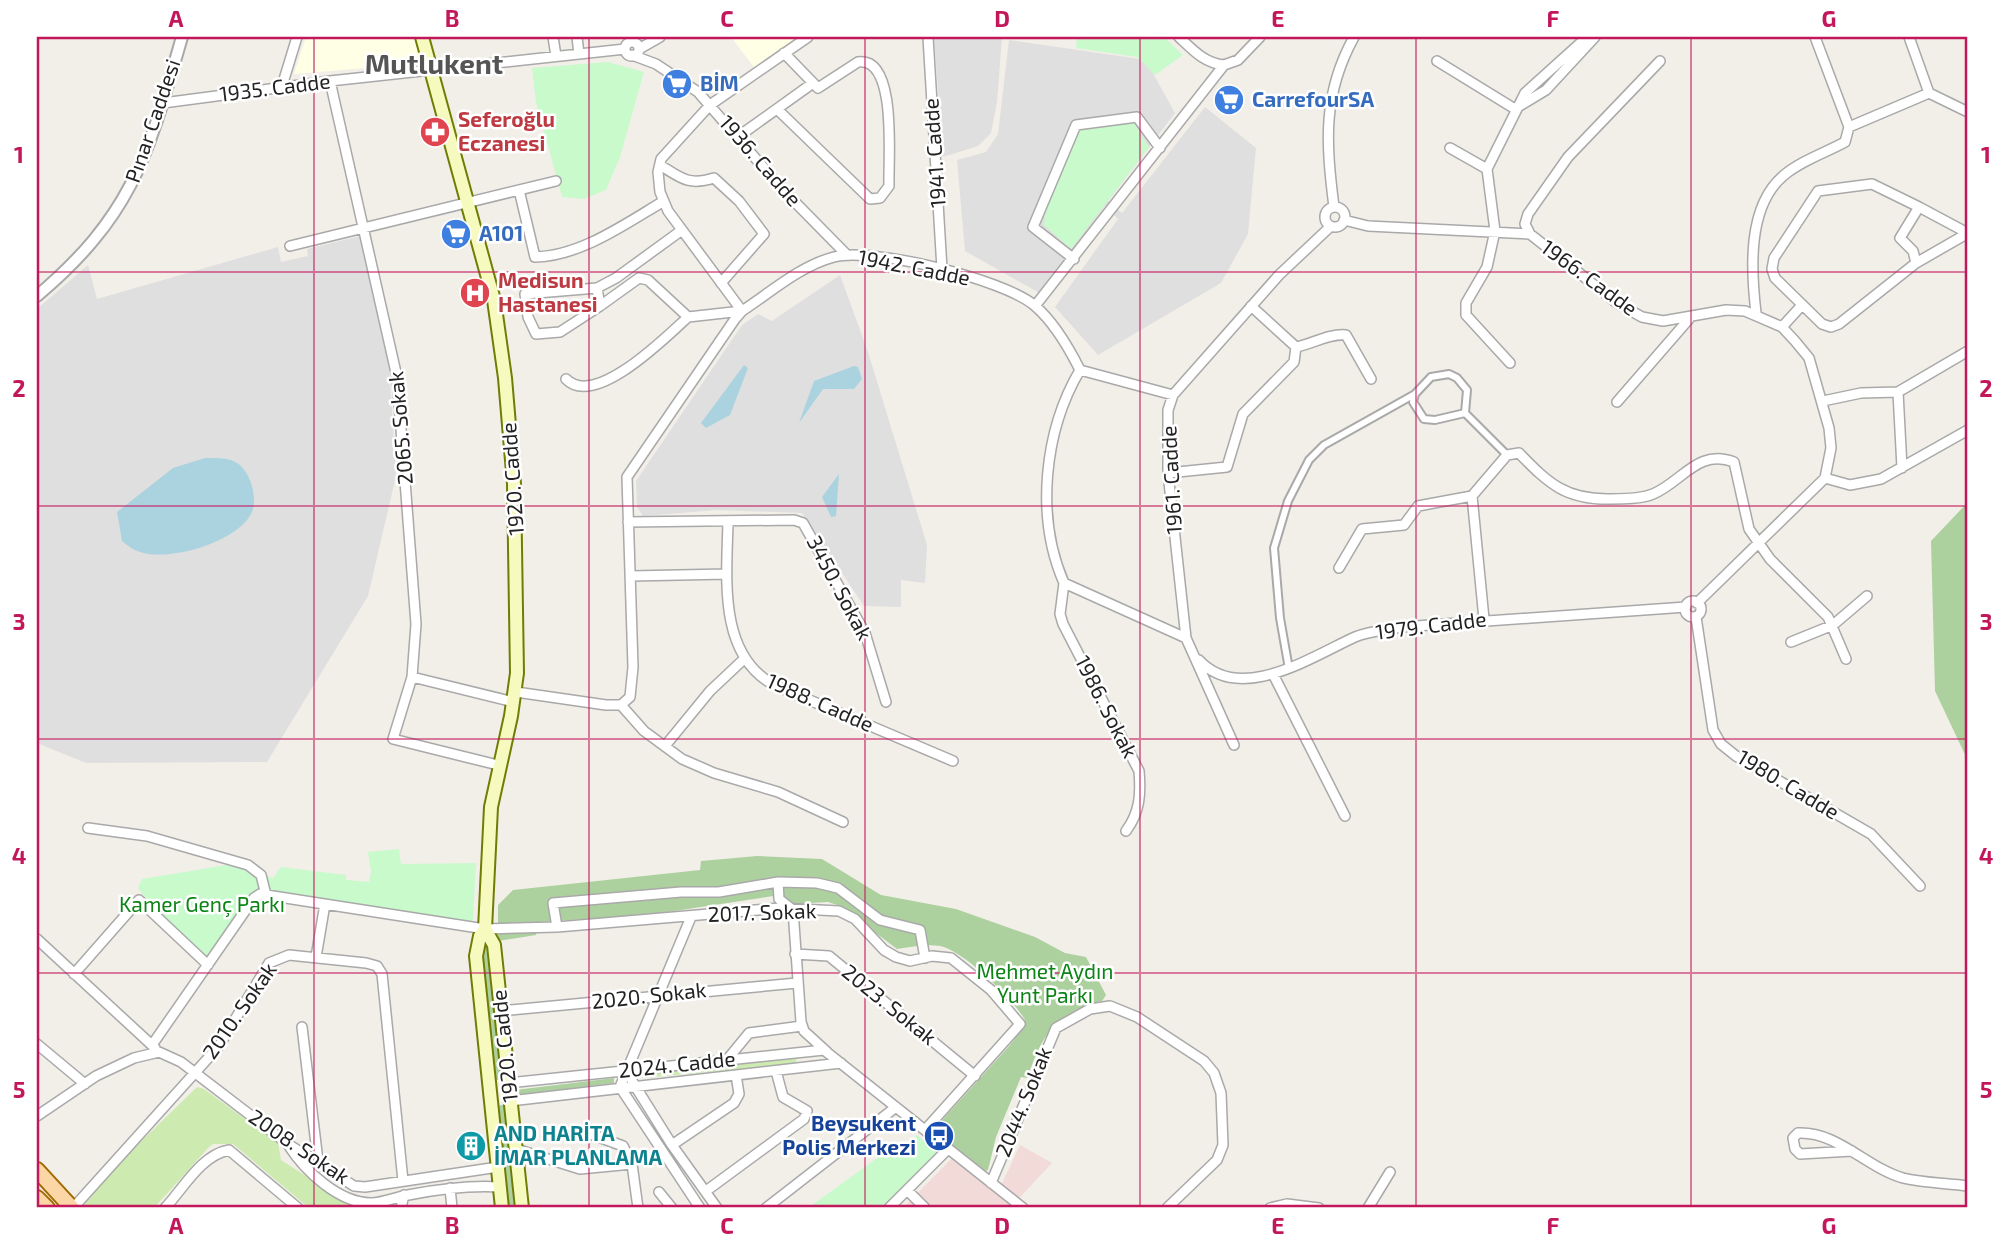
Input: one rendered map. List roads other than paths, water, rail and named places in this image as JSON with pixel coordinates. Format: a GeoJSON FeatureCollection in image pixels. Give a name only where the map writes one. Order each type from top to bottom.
{"type":"FeatureCollection","features":[{"type":"Feature","properties":{"kind":"main road","name":"1920. Cadde"},"geometry":{"type":"LineString","coordinates":[[422,37],[494,300],[507,398],[517,548],[515,697],[498,765],[490,818],[485,929],[478,943],[476,971],[502,1208]]}},
{"type":"Feature","properties":{"kind":"main road","name":"1920. Cadde"},"geometry":{"type":"LineString","coordinates":[[485,929],[494,945],[522,1208]]}},
{"type":"Feature","properties":{"kind":"main road"},"geometry":{"type":"LineString","coordinates":[[490,1085],[508,1083]]}},
{"type":"Feature","properties":{"kind":"main road"},"geometry":{"type":"LineString","coordinates":[[492,1103],[510,1101]]}},
{"type":"Feature","properties":{"kind":"main road"},"geometry":{"type":"LineString","coordinates":[[37,1170],[72,1208]]}},
{"type":"Feature","properties":{"kind":"main road"},"geometry":{"type":"LineString","coordinates":[[37,1198],[47,1208]]}},
{"type":"Feature","properties":{"kind":"street","name":"Pınar Caddesi"},"geometry":{"type":"LineString","coordinates":[[37,296],[78,260],[114,216],[139,171],[182,37]]}},
{"type":"Feature","properties":{"kind":"street"},"geometry":{"type":"LineString","coordinates":[[282,86],[297,37]]}},
{"type":"Feature","properties":{"kind":"street"},"geometry":{"type":"LineString","coordinates":[[553,37],[555,56]]}},
{"type":"Feature","properties":{"kind":"street"},"geometry":{"type":"LineString","coordinates":[[577,37],[579,54]]}},
{"type":"Feature","properties":{"kind":"street"},"geometry":{"type":"LineString","coordinates":[[430,69],[579,54],[632,46],[660,37]]}},
{"type":"Feature","properties":{"kind":"street"},"geometry":{"type":"LineString","coordinates":[[742,311],[664,201],[660,192],[661,159],[710,104],[808,37]]}},
{"type":"Feature","properties":{"kind":"street","name":"1941. Cadde"},"geometry":{"type":"LineString","coordinates":[[928,37],[942,269]]}},
{"type":"Feature","properties":{"kind":"street"},"geometry":{"type":"LineString","coordinates":[[1179,37],[1213,64],[1224,65],[1238,60],[1260,37]]}},
{"type":"Feature","properties":{"kind":"street"},"geometry":{"type":"LineString","coordinates":[[1334,207],[1327,141],[1329,101],[1340,62],[1354,37]]}},
{"type":"Feature","properties":{"kind":"street"},"geometry":{"type":"LineString","coordinates":[[1510,363],[1466,315],[1466,303],[1487,267],[1495,231],[1487,169],[1525,93],[1587,37]]}},
{"type":"Feature","properties":{"kind":"street"},"geometry":{"type":"LineString","coordinates":[[1515,109],[1546,90],[1595,37]]}},
{"type":"Feature","properties":{"kind":"street"},"geometry":{"type":"LineString","coordinates":[[1756,313],[1755,236],[1762,206],[1770,190],[1784,175],[1845,142],[1849,127],[1815,37]]}},
{"type":"Feature","properties":{"kind":"street"},"geometry":{"type":"LineString","coordinates":[[1909,37],[1929,93],[1968,112]]}},
{"type":"Feature","properties":{"kind":"street","name":"1936. Cadde"},"geometry":{"type":"LineString","coordinates":[[632,46],[698,92],[739,136],[782,189],[847,255]]}},
{"type":"Feature","properties":{"kind":"street"},"geometry":{"type":"LineString","coordinates":[[778,110],[870,200],[880,198],[889,186],[886,91],[881,73],[865,61],[858,62],[817,88],[785,53]]}},
{"type":"Feature","properties":{"kind":"street"},"geometry":{"type":"LineString","coordinates":[[1437,61],[1515,109]]}},
{"type":"Feature","properties":{"kind":"street"},"geometry":{"type":"LineString","coordinates":[[1530,234],[1525,224],[1528,214],[1568,157],[1660,61]]}},
{"type":"Feature","properties":{"kind":"street"},"geometry":{"type":"LineString","coordinates":[[1035,306],[1224,65]]}},
{"type":"Feature","properties":{"kind":"street","name":"1935. Cadde"},"geometry":{"type":"LineString","coordinates":[[163,103],[430,69]]}},
{"type":"Feature","properties":{"kind":"street","name":"2065. Sokak"},"geometry":{"type":"LineString","coordinates":[[330,80],[393,348],[401,405],[416,624],[412,677],[393,739],[498,765]]}},
{"type":"Feature","properties":{"kind":"street"},"geometry":{"type":"LineString","coordinates":[[739,136],[813,83]]}},
{"type":"Feature","properties":{"kind":"street"},"geometry":{"type":"LineString","coordinates":[[1849,127],[1929,93]]}},
{"type":"Feature","properties":{"kind":"street"},"geometry":{"type":"LineString","coordinates":[[1074,259],[1033,227],[1076,125],[1137,117],[1160,148]]}},
{"type":"Feature","properties":{"kind":"street"},"geometry":{"type":"LineString","coordinates":[[1451,148],[1487,169]]}},
{"type":"Feature","properties":{"kind":"street"},"geometry":{"type":"LineString","coordinates":[[660,165],[684,180],[697,183],[714,177],[739,201],[764,234],[721,283]]}},
{"type":"Feature","properties":{"kind":"street"},"geometry":{"type":"LineString","coordinates":[[290,246],[556,181]]}},
{"type":"Feature","properties":{"kind":"street"},"geometry":{"type":"LineString","coordinates":[[1872,184],[1919,207],[1962,229],[1963,236],[1916,263],[1839,324],[1832,327],[1822,324],[1775,278],[1772,269],[1774,258],[1818,191],[1872,184]]}},
{"type":"Feature","properties":{"kind":"street"},"geometry":{"type":"LineString","coordinates":[[519,190],[535,257],[552,256],[586,244],[664,201]]}},
{"type":"Feature","properties":{"kind":"street"},"geometry":{"type":"LineString","coordinates":[[1334,207],[1343,211],[1344,220],[1340,225],[1331,226],[1325,215],[1334,207]]}},
{"type":"Feature","properties":{"kind":"street"},"geometry":{"type":"LineString","coordinates":[[1916,263],[1913,251],[1899,238],[1919,207]]}},
{"type":"Feature","properties":{"kind":"street","name":"1966. Cadde"},"geometry":{"type":"LineString","coordinates":[[1344,220],[1368,226],[1530,234],[1625,308],[1642,317],[1663,321],[1689,319],[1726,310],[1756,313],[1782,327],[1809,358],[1823,401],[1831,448],[1825,478]]}},
{"type":"Feature","properties":{"kind":"street","name":"1961. Cadde"},"geometry":{"type":"LineString","coordinates":[[1234,745],[1186,638],[1168,473],[1168,410],[1173,395],[1251,306],[1331,226]]}},
{"type":"Feature","properties":{"kind":"street"},"geometry":{"type":"LineString","coordinates":[[682,229],[616,278],[597,288],[525,294],[528,317],[536,334],[560,332],[639,278],[648,280],[688,317]]}},
{"type":"Feature","properties":{"kind":"street","name":"1942. Cadde"},"geometry":{"type":"LineString","coordinates":[[621,705],[630,697],[633,685],[627,477],[742,311],[808,267],[847,255],[942,269],[1003,289],[1035,306],[1080,370]]}},
{"type":"Feature","properties":{"kind":"street"},"geometry":{"type":"LineString","coordinates":[[597,288],[600,306]]}},
{"type":"Feature","properties":{"kind":"street"},"geometry":{"type":"LineString","coordinates":[[1782,327],[1802,305]]}},
{"type":"Feature","properties":{"kind":"street"},"geometry":{"type":"LineString","coordinates":[[1251,306],[1296,347]]}},
{"type":"Feature","properties":{"kind":"street"},"geometry":{"type":"LineString","coordinates":[[566,379],[583,386],[608,380],[658,345],[688,317],[742,311]]}},
{"type":"Feature","properties":{"kind":"street"},"geometry":{"type":"LineString","coordinates":[[1617,402],[1689,319]]}},
{"type":"Feature","properties":{"kind":"street"},"geometry":{"type":"LineString","coordinates":[[1296,347],[1317,343],[1335,334],[1346,335],[1371,379]]}},
{"type":"Feature","properties":{"kind":"street"},"geometry":{"type":"LineString","coordinates":[[1168,473],[1227,467],[1243,415],[1294,362],[1296,347]]}},
{"type":"Feature","properties":{"kind":"street"},"geometry":{"type":"LineString","coordinates":[[1823,401],[1861,393],[1898,392],[1968,351]]}},
{"type":"Feature","properties":{"kind":"street"},"geometry":{"type":"LineString","coordinates":[[1173,395],[1080,370],[1064,399],[1049,468],[1050,531],[1056,564],[1065,583],[1186,638]]}},
{"type":"Feature","properties":{"kind":"street"},"geometry":{"type":"LineString","coordinates":[[1289,669],[1279,618],[1274,548],[1288,501],[1309,460],[1324,445],[1415,394],[1431,377],[1449,374],[1457,378],[1467,390],[1465,413]]}},
{"type":"Feature","properties":{"kind":"street"},"geometry":{"type":"LineString","coordinates":[[1898,392],[1902,468]]}},
{"type":"Feature","properties":{"kind":"street"},"geometry":{"type":"LineString","coordinates":[[1415,394],[1413,402],[1424,419],[1435,421],[1465,413]]}},
{"type":"Feature","properties":{"kind":"street"},"geometry":{"type":"LineString","coordinates":[[1465,413],[1510,454]]}},
{"type":"Feature","properties":{"kind":"street"},"geometry":{"type":"LineString","coordinates":[[1697,603],[1700,611],[1696,617],[1687,614],[1686,607],[1692,602],[1697,603],[1825,478],[1850,485],[1881,479],[1968,430]]}},
{"type":"Feature","properties":{"kind":"street"},"geometry":{"type":"LineString","coordinates":[[1339,568],[1362,529],[1404,525],[1418,506],[1472,496],[1510,454],[1519,453],[1547,481],[1567,494],[1592,499],[1621,499],[1655,493],[1697,463],[1710,459],[1726,459],[1734,462],[1738,472],[1749,529],[1760,541],[1770,559],[1804,591],[1833,625],[1846,659]]}},
{"type":"Feature","properties":{"kind":"street"},"geometry":{"type":"LineString","coordinates":[[1472,496],[1484,619]]}},
{"type":"Feature","properties":{"kind":"street","name":"3450. Sokak"},"geometry":{"type":"LineString","coordinates":[[628,522],[794,520],[807,527],[865,633],[886,702]]}},
{"type":"Feature","properties":{"kind":"street","name":"1988. Cadde"},"geometry":{"type":"LineString","coordinates":[[728,521],[727,573],[733,628],[744,659],[752,670],[774,685],[953,761]]}},
{"type":"Feature","properties":{"kind":"street"},"geometry":{"type":"LineString","coordinates":[[631,576],[727,573]]}},
{"type":"Feature","properties":{"kind":"street","name":"1986. Sokak"},"geometry":{"type":"LineString","coordinates":[[1065,583],[1060,614],[1063,624],[1139,771],[1136,817],[1126,831]]}},
{"type":"Feature","properties":{"kind":"street"},"geometry":{"type":"LineString","coordinates":[[1791,642],[1833,625],[1867,597]]}},
{"type":"Feature","properties":{"kind":"street","name":"1979. Cadde"},"geometry":{"type":"LineString","coordinates":[[1193,654],[1205,666],[1220,674],[1239,677],[1274,676],[1358,636],[1402,627],[1484,619],[1686,607]]}},
{"type":"Feature","properties":{"kind":"street","name":"1980. Cadde"},"geometry":{"type":"LineString","coordinates":[[1696,617],[1713,730],[1721,744],[1736,756],[1871,834],[1920,886]]}},
{"type":"Feature","properties":{"kind":"street"},"geometry":{"type":"LineString","coordinates":[[665,746],[710,691],[744,659]]}},
{"type":"Feature","properties":{"kind":"street"},"geometry":{"type":"LineString","coordinates":[[1274,676],[1345,816]]}},
{"type":"Feature","properties":{"kind":"street"},"geometry":{"type":"LineString","coordinates":[[412,677],[515,697],[621,705],[644,731],[682,759],[714,773],[778,792],[843,822]]}},
{"type":"Feature","properties":{"kind":"street"},"geometry":{"type":"LineString","coordinates":[[88,828],[183,844],[251,866],[264,879],[267,895],[254,898],[152,1045]]}},
{"type":"Feature","properties":{"kind":"street"},"geometry":{"type":"LineString","coordinates":[[778,882],[779,899],[793,911],[802,1026],[827,1052],[1023,1208]]}},
{"type":"Feature","properties":{"kind":"street"},"geometry":{"type":"LineString","coordinates":[[557,927],[554,903],[681,892],[719,892],[778,882],[817,883],[838,888],[880,920],[920,930],[925,958]]}},
{"type":"Feature","properties":{"kind":"street","name":"2017. Sokak"},"geometry":{"type":"LineString","coordinates":[[267,895],[485,929],[557,927],[780,908],[793,911],[839,911],[855,919],[884,950],[896,957],[909,961],[951,958],[990,990],[1020,1024],[925,1130]]}},
{"type":"Feature","properties":{"kind":"street"},"geometry":{"type":"LineString","coordinates":[[74,974],[139,900],[208,965]]}},
{"type":"Feature","properties":{"kind":"street"},"geometry":{"type":"LineString","coordinates":[[316,957],[325,904]]}},
{"type":"Feature","properties":{"kind":"street"},"geometry":{"type":"LineString","coordinates":[[691,917],[620,1087],[700,1208]]}},
{"type":"Feature","properties":{"kind":"street","name":"2008. Sokak"},"geometry":{"type":"LineString","coordinates":[[37,939],[159,1052],[195,1073],[288,1144],[355,1186],[498,1167]]}},
{"type":"Feature","properties":{"kind":"street","name":"2023. Sokak"},"geometry":{"type":"LineString","coordinates":[[795,954],[830,956],[975,1076]]}},
{"type":"Feature","properties":{"kind":"street","name":"2010. Sokak"},"geometry":{"type":"LineString","coordinates":[[72,1208],[219,1046],[269,963],[289,955],[366,963],[377,966],[382,974],[404,1181]]}},
{"type":"Feature","properties":{"kind":"street","name":"2020. Sokak"},"geometry":{"type":"LineString","coordinates":[[501,1011],[797,983]]}},
{"type":"Feature","properties":{"kind":"street","name":"2044. Sokak"},"geometry":{"type":"LineString","coordinates":[[991,1183],[1056,1028],[1090,1009],[1110,1006],[1137,1017],[1203,1060],[1214,1073],[1221,1093],[1223,1145],[1217,1160],[1167,1208]]}},
{"type":"Feature","properties":{"kind":"street"},"geometry":{"type":"LineString","coordinates":[[726,1061],[749,1033],[802,1026]]}},
{"type":"Feature","properties":{"kind":"street"},"geometry":{"type":"LineString","coordinates":[[302,1027],[318,1161]]}},
{"type":"Feature","properties":{"kind":"street"},"geometry":{"type":"LineString","coordinates":[[805,1067],[803,1052],[814,1039]]}},
{"type":"Feature","properties":{"kind":"street"},"geometry":{"type":"LineString","coordinates":[[37,1044],[85,1084]]}},
{"type":"Feature","properties":{"kind":"street"},"geometry":{"type":"LineString","coordinates":[[37,1116],[85,1084],[134,1058],[159,1052]]}},
{"type":"Feature","properties":{"kind":"street","name":"2024. Cadde"},"geometry":{"type":"LineString","coordinates":[[508,1083],[803,1052],[827,1052]]}},
{"type":"Feature","properties":{"kind":"street","name":"2024. Cadde"},"geometry":{"type":"LineString","coordinates":[[510,1101],[841,1063]]}},
{"type":"Feature","properties":{"kind":"street"},"geometry":{"type":"LineString","coordinates":[[627,1070],[672,1145],[717,1208]]}},
{"type":"Feature","properties":{"kind":"street"},"geometry":{"type":"LineString","coordinates":[[706,1191],[804,1119],[807,1111],[783,1097],[776,1071]]}},
{"type":"Feature","properties":{"kind":"street"},"geometry":{"type":"LineString","coordinates":[[672,1145],[734,1103],[738,1094],[736,1075]]}},
{"type":"Feature","properties":{"kind":"street"},"geometry":{"type":"LineString","coordinates":[[766,1208],[896,1107]]}},
{"type":"Feature","properties":{"kind":"street"},"geometry":{"type":"LineString","coordinates":[[585,1132],[623,1146],[632,1164],[638,1208]]}},
{"type":"Feature","properties":{"kind":"street"},"geometry":{"type":"LineString","coordinates":[[1852,1152],[1800,1154],[1793,1138],[1798,1133],[1811,1132],[1852,1152],[1902,1178],[1968,1186]]}},
{"type":"Feature","properties":{"kind":"street"},"geometry":{"type":"LineString","coordinates":[[288,1144],[300,1164],[347,1198],[373,1203],[450,1188],[500,1188]]}},
{"type":"Feature","properties":{"kind":"street"},"geometry":{"type":"LineString","coordinates":[[516,1149],[580,1169],[632,1164]]}},
{"type":"Feature","properties":{"kind":"street"},"geometry":{"type":"LineString","coordinates":[[889,1208],[947,1149]]}},
{"type":"Feature","properties":{"kind":"street"},"geometry":{"type":"LineString","coordinates":[[165,1208],[203,1164],[219,1152],[229,1150],[298,1208]]}},
{"type":"Feature","properties":{"kind":"street"},"geometry":{"type":"LineString","coordinates":[[1368,1208],[1390,1172]]}},
{"type":"Feature","properties":{"kind":"street"},"geometry":{"type":"LineString","coordinates":[[450,1188],[452,1208]]}},
{"type":"Feature","properties":{"kind":"street"},"geometry":{"type":"LineString","coordinates":[[907,1190],[925,1208]]}},
{"type":"Feature","properties":{"kind":"street"},"geometry":{"type":"LineString","coordinates":[[659,1192],[673,1208]]}},
{"type":"Feature","properties":{"kind":"street"},"geometry":{"type":"LineString","coordinates":[[401,1208],[404,1195]]}},
{"type":"Feature","properties":{"kind":"street"},"geometry":{"type":"LineString","coordinates":[[1270,1208],[1287,1204],[1319,1208]]}},
{"type":"Feature","properties":{"kind":"water"},"geometry":{"type":"Polygon","coordinates":[[[744,365],[748,368],[730,415],[706,428],[701,423],[744,365]]]}},
{"type":"Feature","properties":{"kind":"water"},"geometry":{"type":"Polygon","coordinates":[[[854,366],[858,367],[862,379],[854,389],[823,389],[799,423],[814,381],[854,366]]]}},
{"type":"Feature","properties":{"kind":"water"},"geometry":{"type":"Polygon","coordinates":[[[205,458],[229,460],[237,463],[246,472],[252,485],[254,506],[245,523],[218,540],[185,552],[140,552],[122,541],[117,512],[173,468],[205,458]]]}},
{"type":"Feature","properties":{"kind":"water"},"geometry":{"type":"Polygon","coordinates":[[[839,474],[836,516],[831,517],[822,497],[839,474]]]}},
{"type":"Feature","properties":{"kind":"place","name":"BİM"},"geometry":{"type":"Point","coordinates":[677,84]}},
{"type":"Feature","properties":{"kind":"place","name":"CarrefourSA"},"geometry":{"type":"Point","coordinates":[1229,100]}},
{"type":"Feature","properties":{"kind":"place","name":"Seferoğlu Eczanesi"},"geometry":{"type":"Point","coordinates":[435,132]}},
{"type":"Feature","properties":{"kind":"place","name":"A101"},"geometry":{"type":"Point","coordinates":[456,234]}},
{"type":"Feature","properties":{"kind":"place","name":"Medisun Hastanesi"},"geometry":{"type":"Point","coordinates":[475,293]}},
{"type":"Feature","properties":{"kind":"place","name":"Beysukent Polis Merkezi"},"geometry":{"type":"Point","coordinates":[939,1136]}},
{"type":"Feature","properties":{"kind":"place","name":"AND HARİTA İMAR PLANLAMA"},"geometry":{"type":"Point","coordinates":[471,1146]}},
{"type":"Feature","properties":{"kind":"district","name":"Mutlukent"},"geometry":{"type":"Point","coordinates":[434,64]}},
{"type":"Feature","properties":{"kind":"park label","name":"Kamer Genç Parkı"},"geometry":{"type":"Point","coordinates":[202,905]}},
{"type":"Feature","properties":{"kind":"park label","name":"Mehmet Aydın Yunt Parkı"},"geometry":{"type":"Point","coordinates":[1045,984]}}]}
